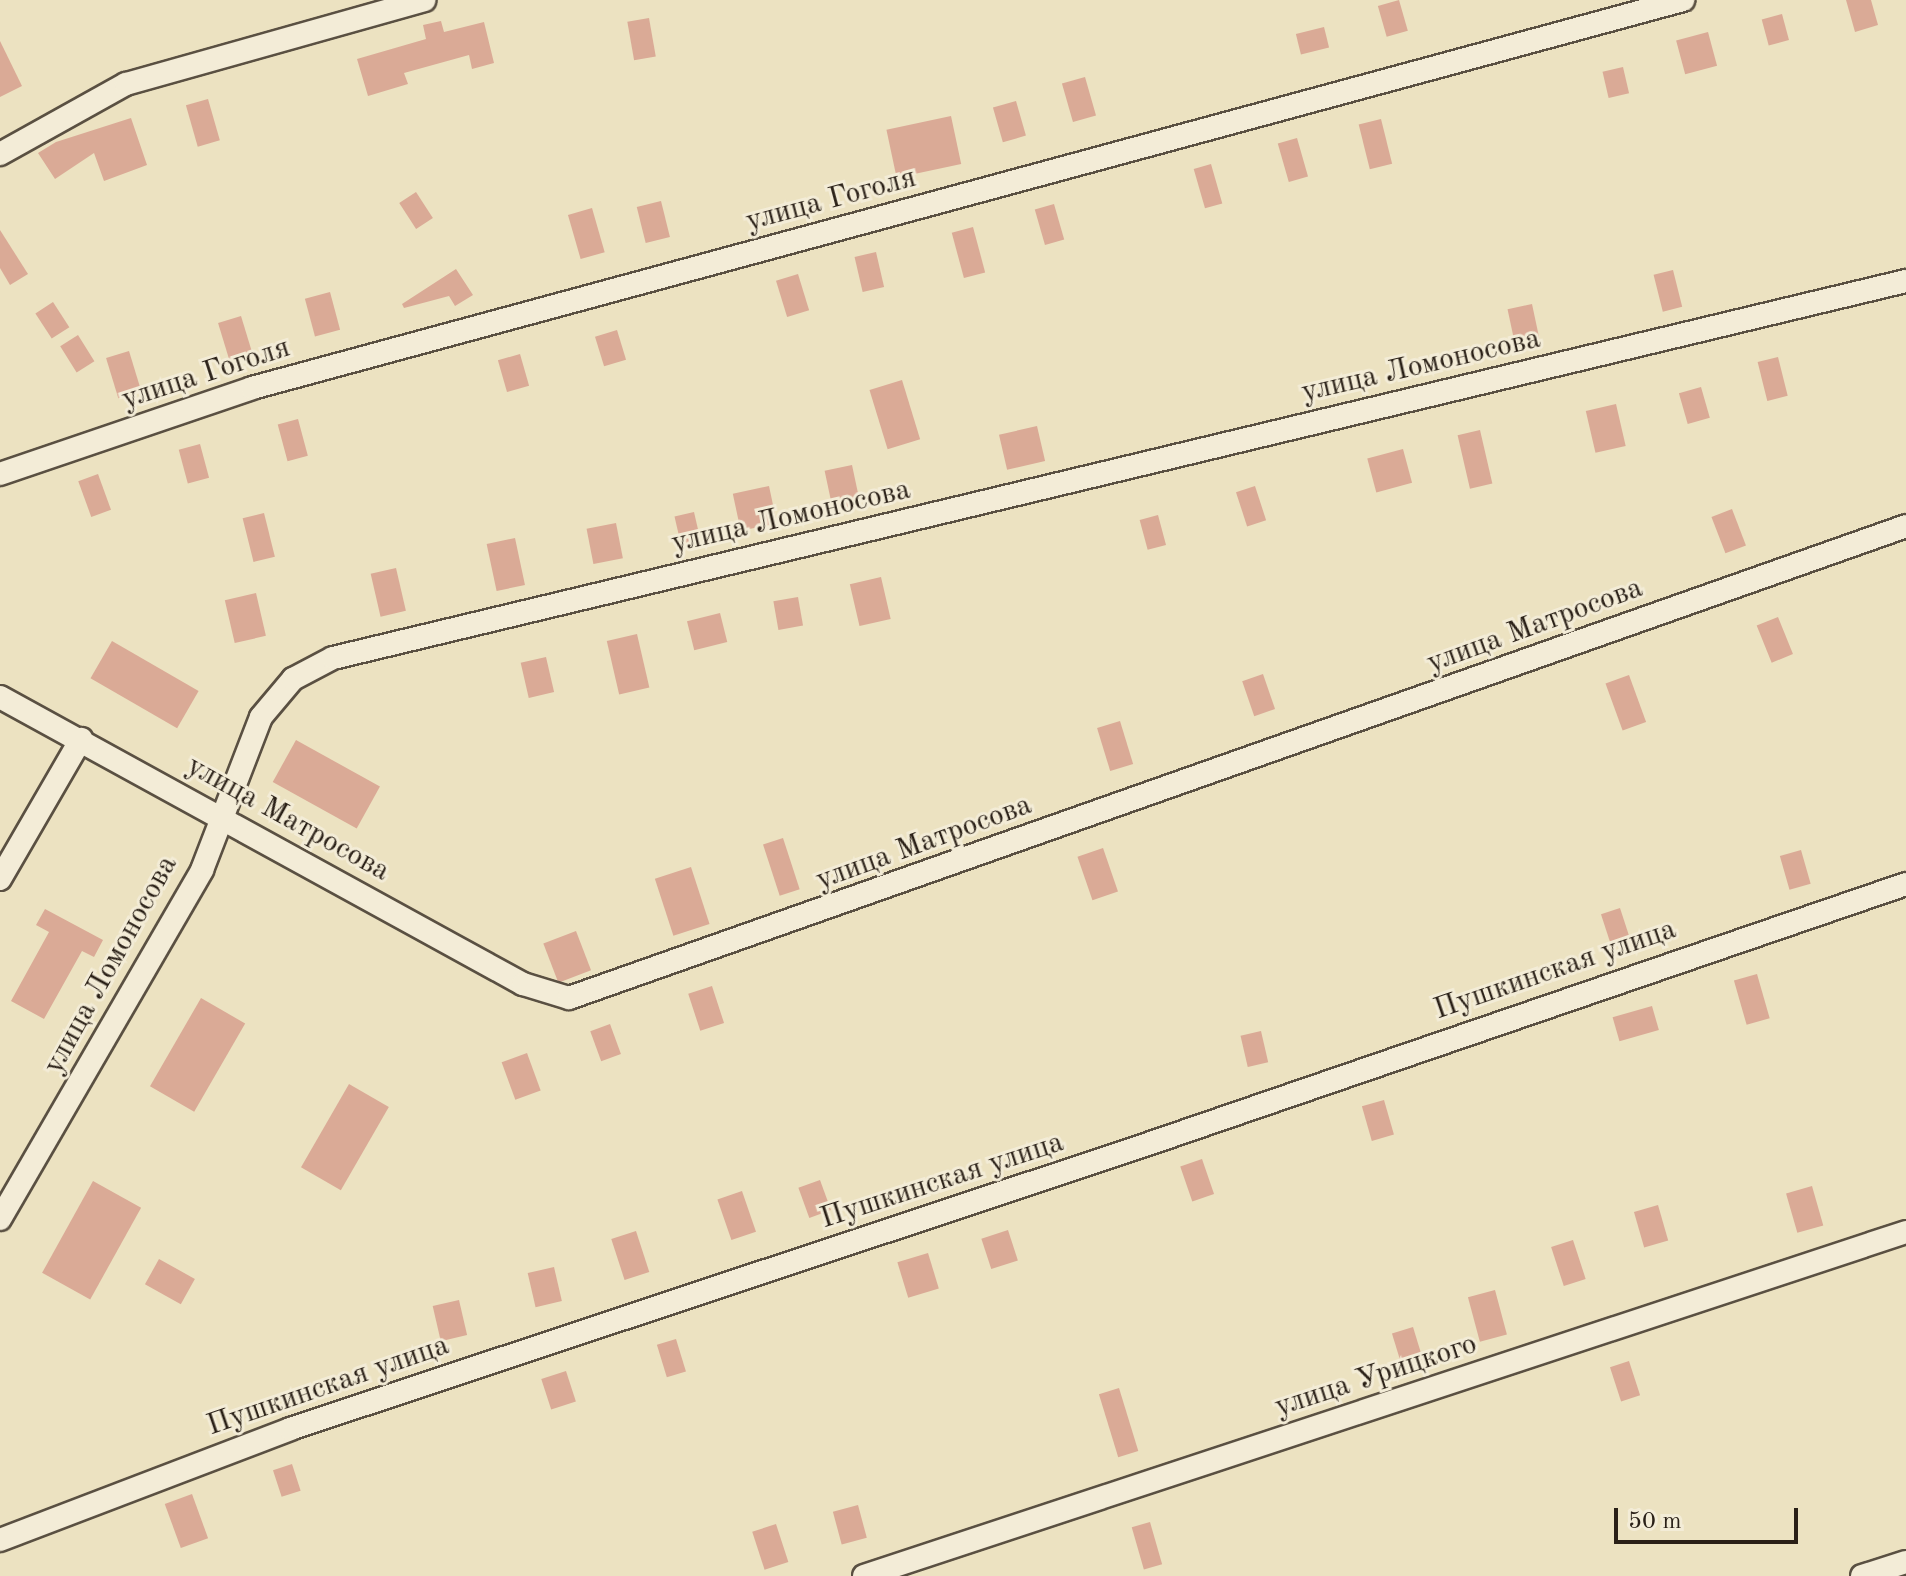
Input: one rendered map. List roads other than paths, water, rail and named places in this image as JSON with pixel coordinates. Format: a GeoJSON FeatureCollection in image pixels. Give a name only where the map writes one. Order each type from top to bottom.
{"type":"FeatureCollection","features":[{"type":"Feature","properties":{"kind":"street"},"geometry":{"type":"LineString","coordinates":[[0,154],[126,84],[424,0]]}},
{"type":"Feature","properties":{"kind":"street","name":"улица Гоголя"},"geometry":{"type":"LineString","coordinates":[[0,474],[252,388],[1683,0]]}},
{"type":"Feature","properties":{"kind":"street","name":"улица Ломоносова"},"geometry":{"type":"LineString","coordinates":[[0,1219],[202,870],[220,814],[261,717],[293,679],[333,658],[1906,281]]}},
{"type":"Feature","properties":{"kind":"street","name":"улица Матросова"},"geometry":{"type":"LineString","coordinates":[[0,697],[220,814],[523,984],[569,998],[1906,526]]}},
{"type":"Feature","properties":{"kind":"street"},"geometry":{"type":"LineString","coordinates":[[0,879],[81,739]]}},
{"type":"Feature","properties":{"kind":"street","name":"Пушкинская улица"},"geometry":{"type":"LineString","coordinates":[[0,1540],[290,1429],[1145,1145],[1906,884]]}},
{"type":"Feature","properties":{"kind":"street","name":"улица Урицкого"},"geometry":{"type":"LineString","coordinates":[[864,1576],[1906,1232]]}},
{"type":"Feature","properties":{"kind":"street"},"geometry":{"type":"LineString","coordinates":[[1862,1576],[1906,1562]]}}]}
